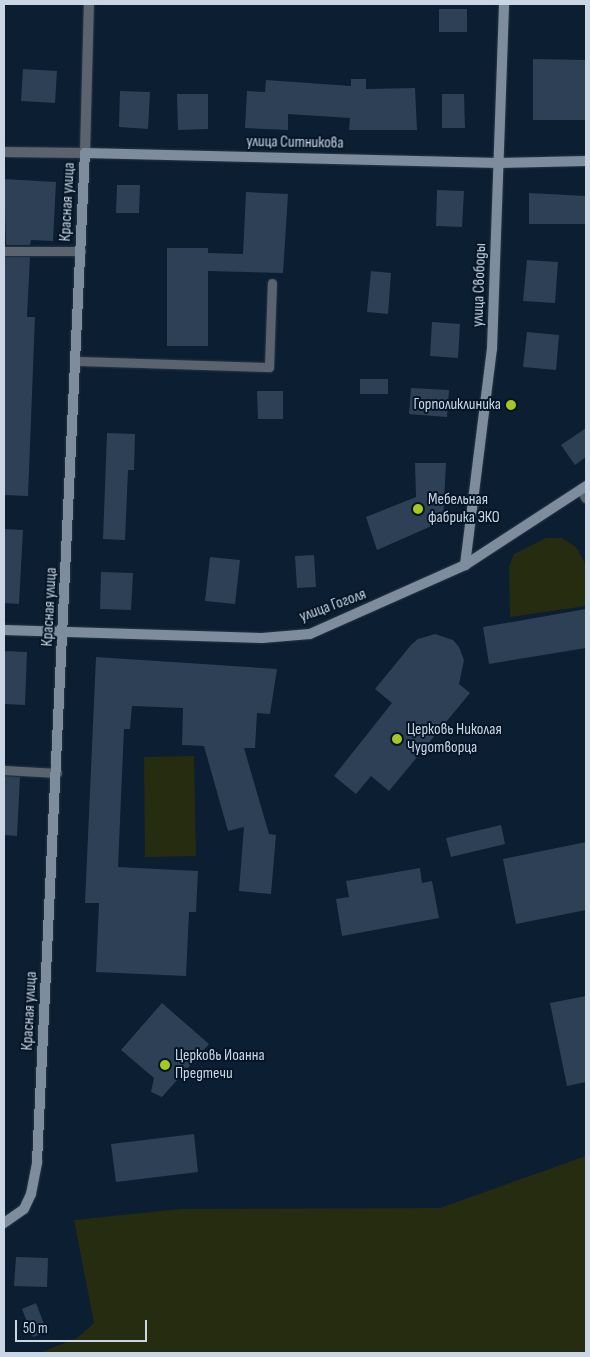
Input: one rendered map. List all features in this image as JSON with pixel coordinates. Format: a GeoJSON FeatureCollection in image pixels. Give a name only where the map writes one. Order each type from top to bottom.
{"type":"FeatureCollection","features":[{"type":"Feature","properties":{"kind":"main road","name":"улица Свободы"},"geometry":{"type":"LineString","coordinates":[[465,565],[492,349],[504,4]]}},
{"type":"Feature","properties":{"kind":"main road","name":"улица Ситникова"},"geometry":{"type":"LineString","coordinates":[[85,153],[499,163],[586,161]]}},
{"type":"Feature","properties":{"kind":"main road","name":"Красная улица"},"geometry":{"type":"LineString","coordinates":[[4,1223],[24,1209],[31,1194],[37,1162],[64,632],[85,153]]}},
{"type":"Feature","properties":{"kind":"main road","name":"улица Гоголя"},"geometry":{"type":"LineString","coordinates":[[4,630],[262,638],[310,634],[465,565],[585,491]]}},
{"type":"Feature","properties":{"kind":"street","name":"Красная улица"},"geometry":{"type":"LineString","coordinates":[[85,153],[89,4]]}},
{"type":"Feature","properties":{"kind":"street","name":"улица Ситникова"},"geometry":{"type":"LineString","coordinates":[[4,152],[85,153]]}},
{"type":"Feature","properties":{"kind":"lane"},"geometry":{"type":"LineString","coordinates":[[4,251],[81,251]]}},
{"type":"Feature","properties":{"kind":"lane"},"geometry":{"type":"LineString","coordinates":[[76,361],[269,367],[272,283]]}},
{"type":"Feature","properties":{"kind":"lane"},"geometry":{"type":"LineString","coordinates":[[4,770],[57,773]]}},
{"type":"Feature","properties":{"kind":"green space"},"geometry":{"type":"Polygon","coordinates":[[[546,538],[562,538],[576,547],[586,565],[586,606],[510,617],[509,567],[514,554],[546,538]]]}},
{"type":"Feature","properties":{"kind":"green space"},"geometry":{"type":"Polygon","coordinates":[[[194,756],[196,856],[145,857],[144,757],[194,756]]]}},
{"type":"Feature","properties":{"kind":"green space"},"geometry":{"type":"Polygon","coordinates":[[[586,1156],[586,1353],[39,1353],[77,1338],[94,1323],[74,1220],[180,1209],[440,1208],[586,1156]]]}},
{"type":"Feature","properties":{"kind":"building"},"geometry":{"type":"Polygon","coordinates":[[[439,9],[467,9],[467,32],[439,32],[439,9]]]}},
{"type":"Feature","properties":{"kind":"building"},"geometry":{"type":"Polygon","coordinates":[[[533,59],[586,60],[586,120],[533,120],[533,59]]]}},
{"type":"Feature","properties":{"kind":"building"},"geometry":{"type":"Polygon","coordinates":[[[23,69],[57,71],[55,103],[21,101],[23,69]]]}},
{"type":"Feature","properties":{"kind":"building"},"geometry":{"type":"Polygon","coordinates":[[[351,79],[366,79],[366,89],[415,88],[417,130],[349,130],[350,118],[288,114],[288,130],[245,128],[247,91],[265,92],[266,80],[351,86],[351,79]]]}},
{"type":"Feature","properties":{"kind":"building"},"geometry":{"type":"Polygon","coordinates":[[[120,91],[150,92],[148,129],[119,127],[120,91]]]}},
{"type":"Feature","properties":{"kind":"building"},"geometry":{"type":"Polygon","coordinates":[[[177,94],[208,94],[208,129],[178,130],[177,94]]]}},
{"type":"Feature","properties":{"kind":"building"},"geometry":{"type":"Polygon","coordinates":[[[442,94],[464,94],[465,128],[442,128],[442,94]]]}},
{"type":"Feature","properties":{"kind":"building"},"geometry":{"type":"Polygon","coordinates":[[[4,179],[56,182],[53,241],[31,240],[30,245],[6,245],[4,179]]]}},
{"type":"Feature","properties":{"kind":"building"},"geometry":{"type":"Polygon","coordinates":[[[117,185],[140,185],[139,213],[116,213],[117,185]]]}},
{"type":"Feature","properties":{"kind":"building"},"geometry":{"type":"Polygon","coordinates":[[[437,190],[464,191],[462,227],[436,226],[437,190]]]}},
{"type":"Feature","properties":{"kind":"building"},"geometry":{"type":"Polygon","coordinates":[[[246,192],[288,194],[283,273],[208,271],[208,346],[167,346],[167,248],[208,248],[208,253],[243,254],[246,192]]]}},
{"type":"Feature","properties":{"kind":"building"},"geometry":{"type":"Polygon","coordinates":[[[529,193],[586,196],[586,224],[529,224],[529,193]]]}},
{"type":"Feature","properties":{"kind":"building"},"geometry":{"type":"Polygon","coordinates":[[[5,257],[30,257],[27,317],[35,317],[28,496],[4,495],[5,257]]]}},
{"type":"Feature","properties":{"kind":"building"},"geometry":{"type":"Polygon","coordinates":[[[527,260],[558,262],[555,303],[523,301],[527,260]]]}},
{"type":"Feature","properties":{"kind":"building"},"geometry":{"type":"Polygon","coordinates":[[[371,271],[391,273],[388,314],[367,312],[371,271]]]}},
{"type":"Feature","properties":{"kind":"building"},"geometry":{"type":"Polygon","coordinates":[[[432,322],[460,324],[458,358],[430,356],[432,322]]]}},
{"type":"Feature","properties":{"kind":"building"},"geometry":{"type":"Polygon","coordinates":[[[527,332],[559,335],[556,370],[523,367],[527,332]]]}},
{"type":"Feature","properties":{"kind":"building"},"geometry":{"type":"Polygon","coordinates":[[[360,379],[388,379],[388,394],[360,394],[360,379]]]}},
{"type":"Feature","properties":{"kind":"building"},"geometry":{"type":"Polygon","coordinates":[[[411,388],[449,390],[447,417],[409,414],[411,388]]]}},
{"type":"Feature","properties":{"kind":"building"},"geometry":{"type":"Polygon","coordinates":[[[257,391],[283,391],[283,419],[258,419],[257,391]]]}},
{"type":"Feature","properties":{"kind":"building"},"geometry":{"type":"Polygon","coordinates":[[[586,428],[586,457],[575,465],[561,445],[586,428]]]}},
{"type":"Feature","properties":{"kind":"building"},"geometry":{"type":"Polygon","coordinates":[[[107,433],[135,434],[134,470],[128,470],[125,540],[103,539],[107,433]]]}},
{"type":"Feature","properties":{"kind":"building"},"geometry":{"type":"Polygon","coordinates":[[[415,463],[446,463],[443,521],[377,550],[366,517],[416,497],[415,463]]]}},
{"type":"Feature","properties":{"kind":"building"},"geometry":{"type":"Polygon","coordinates":[[[4,529],[23,530],[19,604],[4,603],[4,529]]]}},
{"type":"Feature","properties":{"kind":"building"},"geometry":{"type":"Polygon","coordinates":[[[314,555],[316,587],[297,588],[295,556],[314,555]]]}},
{"type":"Feature","properties":{"kind":"building"},"geometry":{"type":"Polygon","coordinates":[[[210,557],[240,560],[235,604],[205,601],[210,557]]]}},
{"type":"Feature","properties":{"kind":"building"},"geometry":{"type":"Polygon","coordinates":[[[101,572],[133,573],[131,610],[100,609],[101,572]]]}},
{"type":"Feature","properties":{"kind":"building"},"geometry":{"type":"Polygon","coordinates":[[[586,609],[586,648],[489,664],[483,627],[586,609]]]}},
{"type":"Feature","properties":{"kind":"building","name":"Церковь Николая Чудотворца"},"geometry":{"type":"Polygon","coordinates":[[[435,634],[453,640],[459,647],[464,660],[459,684],[470,693],[389,791],[371,776],[356,794],[334,776],[392,703],[375,689],[411,645],[418,639],[435,634]]]}},
{"type":"Feature","properties":{"kind":"building"},"geometry":{"type":"Polygon","coordinates":[[[4,651],[27,652],[25,705],[4,704],[4,651]]]}},
{"type":"Feature","properties":{"kind":"building"},"geometry":{"type":"Polygon","coordinates":[[[96,657],[277,669],[270,714],[257,713],[255,748],[244,748],[269,834],[276,835],[271,894],[239,891],[244,827],[228,831],[204,746],[182,745],[183,708],[132,706],[130,729],[124,729],[118,867],[198,871],[196,912],[189,912],[186,976],[96,972],[99,903],[85,903],[96,657]]]}},
{"type":"Feature","properties":{"kind":"building"},"geometry":{"type":"Polygon","coordinates":[[[4,776],[20,777],[17,836],[4,835],[4,776]]]}},
{"type":"Feature","properties":{"kind":"building"},"geometry":{"type":"Polygon","coordinates":[[[501,825],[505,844],[451,857],[446,838],[501,825]]]}},
{"type":"Feature","properties":{"kind":"building"},"geometry":{"type":"Polygon","coordinates":[[[586,842],[586,910],[516,924],[503,859],[586,842]]]}},
{"type":"Feature","properties":{"kind":"building"},"geometry":{"type":"Polygon","coordinates":[[[420,868],[422,883],[432,881],[439,918],[342,936],[336,899],[349,897],[346,881],[420,868]]]}},
{"type":"Feature","properties":{"kind":"building"},"geometry":{"type":"Polygon","coordinates":[[[586,996],[586,1082],[567,1086],[550,1003],[586,996]]]}},
{"type":"Feature","properties":{"kind":"building","name":"Церковь Иоанна Предтечи"},"geometry":{"type":"Polygon","coordinates":[[[162,1003],[209,1044],[162,1097],[151,1092],[154,1078],[121,1050],[162,1003]]]}},
{"type":"Feature","properties":{"kind":"building"},"geometry":{"type":"Polygon","coordinates":[[[194,1134],[198,1172],[116,1182],[111,1144],[194,1134]]]}},
{"type":"Feature","properties":{"kind":"building"},"geometry":{"type":"Polygon","coordinates":[[[16,1257],[48,1258],[47,1287],[14,1286],[16,1257]]]}},
{"type":"Feature","properties":{"kind":"building"},"geometry":{"type":"Polygon","coordinates":[[[36,1303],[47,1332],[33,1337],[22,1309],[36,1303]]]}},
{"type":"Feature","properties":{"kind":"place","name":"Горполиклиника"},"geometry":{"type":"Point","coordinates":[511,405]}},
{"type":"Feature","properties":{"kind":"place","name":"Мебельная фабрика ЭКО"},"geometry":{"type":"Point","coordinates":[418,509]}},
{"type":"Feature","properties":{"kind":"place","name":"Церковь Николая Чудотворца"},"geometry":{"type":"Point","coordinates":[397,739]}},
{"type":"Feature","properties":{"kind":"place","name":"Церковь Иоанна Предтечи"},"geometry":{"type":"Point","coordinates":[165,1065]}}]}
